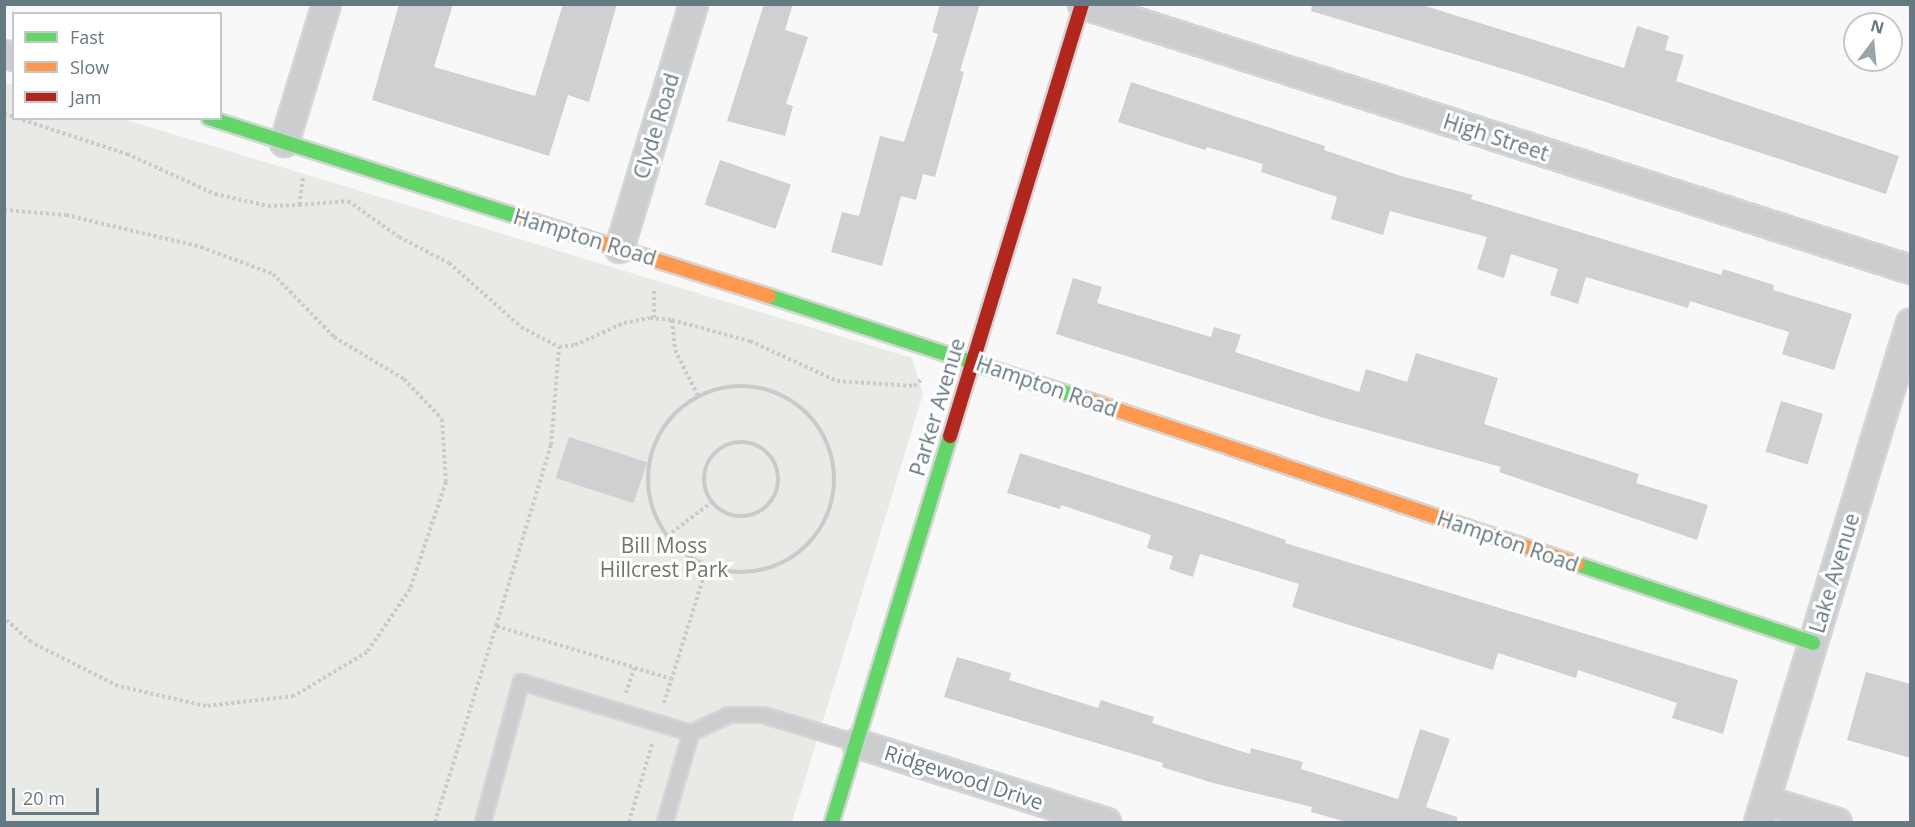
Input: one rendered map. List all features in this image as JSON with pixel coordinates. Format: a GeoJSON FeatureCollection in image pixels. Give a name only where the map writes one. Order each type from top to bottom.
{"type":"FeatureCollection","features":[{"type":"Feature","properties":{"kind":"street"},"geometry":{"type":"LineString","coordinates":[[284,142],[326,4]]}},
{"type":"Feature","properties":{"kind":"street","name":"Clyde Road"},"geometry":{"type":"LineString","coordinates":[[619,248],[693,4]]}},
{"type":"Feature","properties":{"kind":"street","name":"High Street"},"geometry":{"type":"LineString","coordinates":[[1082,4],[1911,269]]}},
{"type":"Feature","properties":{"kind":"street","name":"Parker Avenue"},"geometry":{"type":"LineString","coordinates":[[832,822],[1082,4]]}},
{"type":"Feature","properties":{"kind":"street","name":"Hampton Road"},"geometry":{"type":"LineString","coordinates":[[215,120],[974,361],[1813,643]]}},
{"type":"Feature","properties":{"kind":"street","name":"Lake Avenue"},"geometry":{"type":"LineString","coordinates":[[1761,811],[1906,355],[1911,323]]}},
{"type":"Feature","properties":{"kind":"street","name":"Ridgewood Drive"},"geometry":{"type":"LineString","coordinates":[[856,742],[1106,822]]}},
{"type":"Feature","properties":{"kind":"street"},"geometry":{"type":"LineString","coordinates":[[1761,811],[1837,822]]}},
{"type":"Feature","properties":{"kind":"lane"},"geometry":{"type":"LineString","coordinates":[[483,822],[521,682],[691,733],[729,715],[763,715],[856,742]]}},
{"type":"Feature","properties":{"kind":"lane"},"geometry":{"type":"LineString","coordinates":[[665,822],[691,733]]}},
{"type":"Feature","properties":{"kind":"path"},"geometry":{"type":"LineString","coordinates":[[21,120],[127,154],[215,194],[283,208],[348,201],[399,237],[449,263],[521,327],[559,347],[575,345],[624,323],[651,318],[672,320],[750,340],[837,381],[914,386],[925,377]]}},
{"type":"Feature","properties":{"kind":"path"},"geometry":{"type":"LineString","coordinates":[[299,205],[310,151]]}},
{"type":"Feature","properties":{"kind":"path"},"geometry":{"type":"LineString","coordinates":[[4,210],[78,217],[201,247],[273,274],[334,337],[404,379],[442,419],[446,482],[410,589],[367,652],[294,696],[206,705],[118,686],[31,642],[4,618]]}},
{"type":"Feature","properties":{"kind":"path"},"geometry":{"type":"LineString","coordinates":[[672,320],[675,350],[698,396]]}},
{"type":"Feature","properties":{"kind":"path"},"geometry":{"type":"LineString","coordinates":[[435,822],[551,445],[559,347]]}},
{"type":"Feature","properties":{"kind":"path"},"geometry":{"type":"LineString","coordinates":[[748,386],[790,400],[822,433],[835,478],[824,524],[791,558],[746,573],[707,566],[686,555],[667,536],[651,505],[649,461],[668,420],[698,396],[718,389],[748,386]]}},
{"type":"Feature","properties":{"kind":"path"},"geometry":{"type":"LineString","coordinates":[[733,442],[746,442],[769,455],[778,482],[764,507],[737,516],[712,502],[704,476],[715,452],[733,442]]}},
{"type":"Feature","properties":{"kind":"path"},"geometry":{"type":"LineString","coordinates":[[667,536],[712,502]]}},
{"type":"Feature","properties":{"kind":"path"},"geometry":{"type":"LineString","coordinates":[[629,822],[707,566]]}},
{"type":"Feature","properties":{"kind":"path"},"geometry":{"type":"LineString","coordinates":[[496,626],[672,679]]}},
{"type":"Feature","properties":{"kind":"green space","name":"Bill Moss Hillcrest Park"},"geometry":{"type":"Polygon","coordinates":[[[4,82],[12,85],[12,120],[126,120],[912,358],[923,394],[792,822],[5,822],[4,82]]]}},
{"type":"Feature","properties":{"kind":"building"},"geometry":{"type":"Polygon","coordinates":[[[399,4],[453,4],[434,67],[535,96],[563,4],[617,4],[589,102],[568,95],[549,156],[372,100],[399,4]]]}},
{"type":"Feature","properties":{"kind":"building"},"geometry":{"type":"Polygon","coordinates":[[[764,4],[793,4],[785,30],[808,37],[786,104],[793,106],[785,136],[727,121],[764,4]]]}},
{"type":"Feature","properties":{"kind":"building"},"geometry":{"type":"Polygon","coordinates":[[[940,4],[980,4],[960,71],[964,72],[935,177],[923,174],[916,200],[901,196],[882,266],[831,252],[842,212],[859,216],[880,136],[904,142],[938,34],[932,32],[940,4]]]}},
{"type":"Feature","properties":{"kind":"building"},"geometry":{"type":"Polygon","coordinates":[[[1312,4],[1419,4],[1624,68],[1637,26],[1669,36],[1665,50],[1684,55],[1676,81],[1899,156],[1886,194],[1517,73],[1311,11],[1312,4]]]}},
{"type":"Feature","properties":{"kind":"building"},"geometry":{"type":"Polygon","coordinates":[[[1131,82],[1325,146],[1324,150],[1401,176],[1473,195],[1471,199],[1721,275],[1723,269],[1774,285],[1773,290],[1852,314],[1834,370],[1782,354],[1789,332],[1690,301],[1688,308],[1586,277],[1578,304],[1550,295],[1558,269],[1511,254],[1504,278],[1477,269],[1487,237],[1390,211],[1383,235],[1331,219],[1337,197],[1261,172],[1263,164],[1207,147],[1205,150],[1118,122],[1131,82]]]}},
{"type":"Feature","properties":{"kind":"building"},"geometry":{"type":"Polygon","coordinates":[[[720,160],[791,184],[776,229],[705,204],[720,160]]]}},
{"type":"Feature","properties":{"kind":"building"},"geometry":{"type":"Polygon","coordinates":[[[1073,278],[1102,287],[1097,303],[1211,337],[1214,327],[1241,335],[1235,352],[1359,392],[1366,369],[1407,382],[1416,353],[1498,378],[1484,424],[1639,474],[1636,483],[1708,505],[1697,540],[1499,472],[1501,467],[1324,418],[1056,334],[1073,278]]]}},
{"type":"Feature","properties":{"kind":"building"},"geometry":{"type":"Polygon","coordinates":[[[1781,401],[1823,414],[1808,465],[1766,452],[1781,401]]]}},
{"type":"Feature","properties":{"kind":"building"},"geometry":{"type":"Polygon","coordinates":[[[569,437],[647,462],[634,503],[556,478],[569,437]]]}},
{"type":"Feature","properties":{"kind":"building"},"geometry":{"type":"Polygon","coordinates":[[[1020,453],[1213,515],[1286,540],[1285,543],[1738,680],[1723,734],[1672,718],[1677,703],[1578,670],[1576,678],[1498,653],[1493,670],[1292,607],[1299,584],[1200,554],[1193,577],[1169,569],[1173,556],[1147,548],[1151,535],[1061,505],[1060,509],[1007,493],[1020,453]]]}},
{"type":"Feature","properties":{"kind":"building"},"geometry":{"type":"Polygon","coordinates":[[[957,657],[1011,673],[1009,680],[1098,708],[1101,700],[1154,717],[1152,723],[1250,754],[1251,748],[1303,762],[1301,769],[1398,799],[1420,729],[1450,739],[1426,807],[1457,817],[1457,822],[1347,822],[1311,812],[1312,807],[1213,783],[1162,767],[1163,763],[944,697],[957,657]]]}},
{"type":"Feature","properties":{"kind":"building"},"geometry":{"type":"Polygon","coordinates":[[[1866,672],[1911,684],[1911,758],[1847,740],[1866,672]]]}},
{"type":"Feature","properties":{"kind":"traffic: fast"},"geometry":{"type":"LineString","coordinates":[[215,120],[523,218]]}},
{"type":"Feature","properties":{"kind":"traffic: fast"},"geometry":{"type":"LineString","coordinates":[[769,296],[1091,401]]}},
{"type":"Feature","properties":{"kind":"traffic: fast"},"geometry":{"type":"LineString","coordinates":[[832,822],[950,436]]}},
{"type":"Feature","properties":{"kind":"traffic: fast"},"geometry":{"type":"LineString","coordinates":[[1577,564],[1813,643]]}},
{"type":"Feature","properties":{"kind":"traffic: slow"},"geometry":{"type":"LineString","coordinates":[[523,218],[769,296]]}},
{"type":"Feature","properties":{"kind":"traffic: slow"},"geometry":{"type":"LineString","coordinates":[[1091,401],[1577,564]]}},
{"type":"Feature","properties":{"kind":"traffic: jam"},"geometry":{"type":"LineString","coordinates":[[950,436],[1082,4]]}}]}
